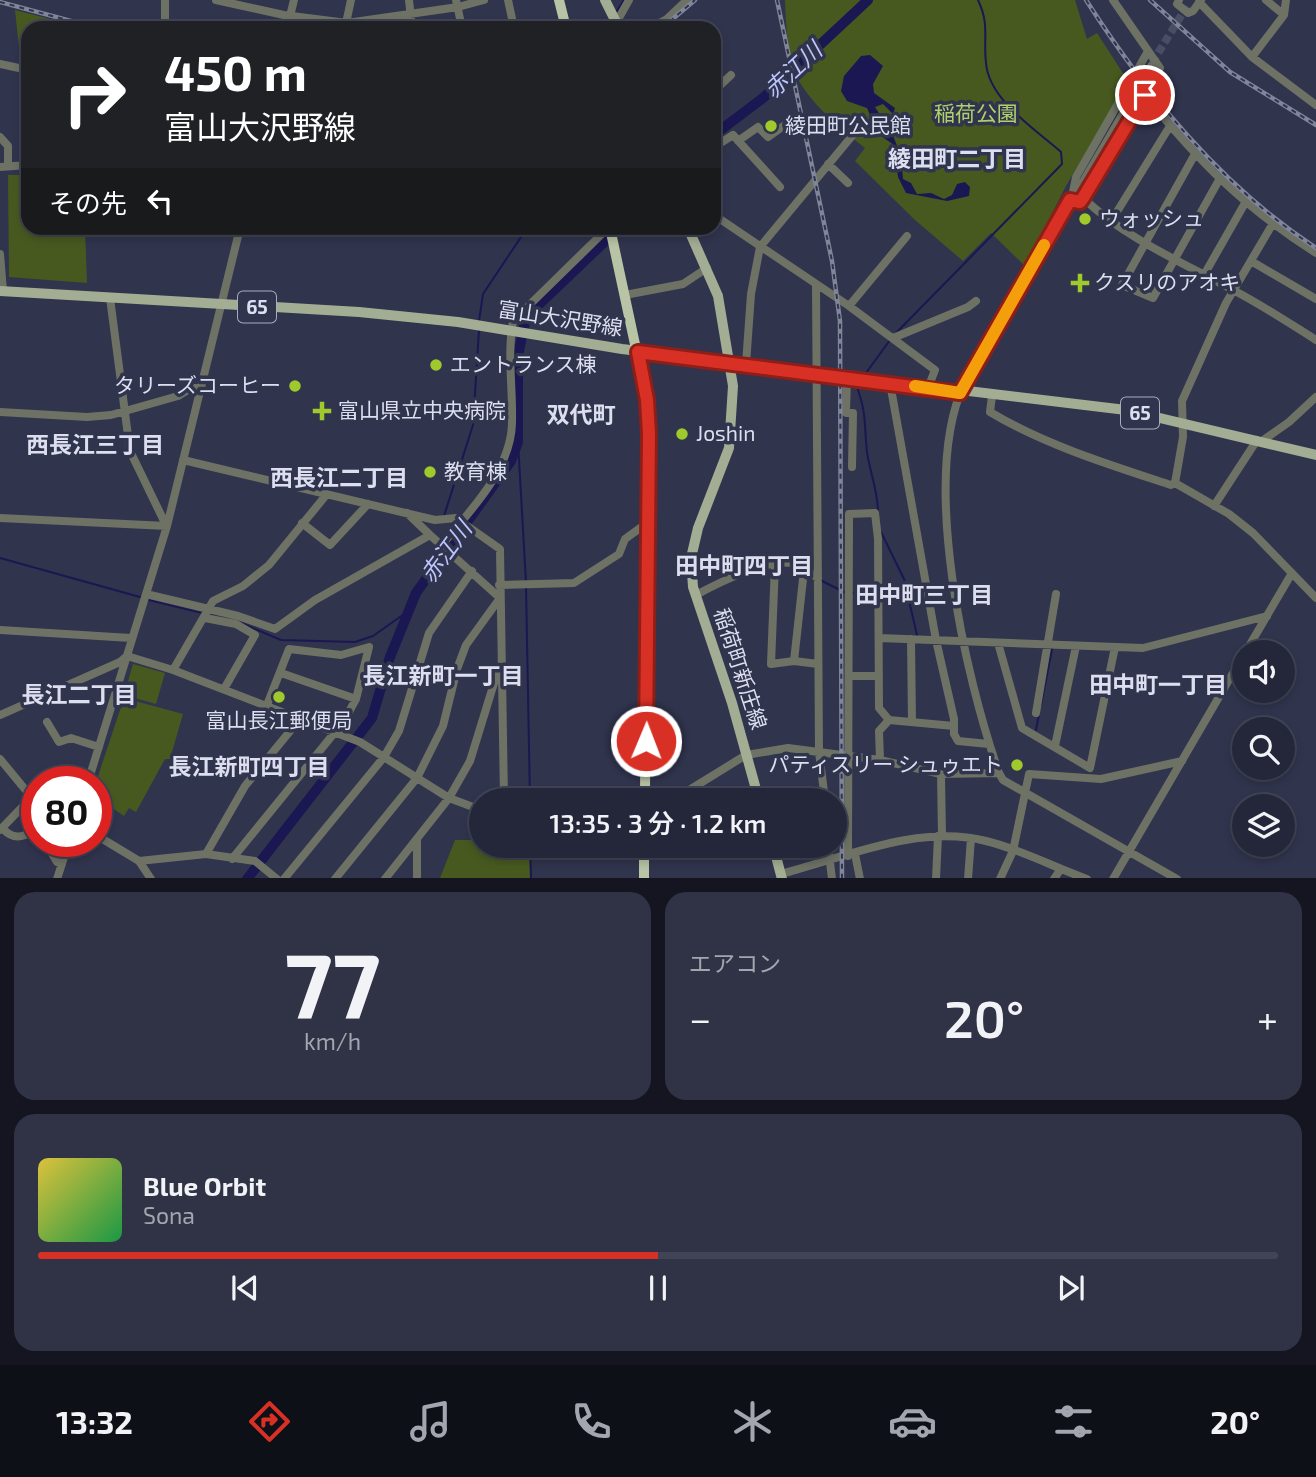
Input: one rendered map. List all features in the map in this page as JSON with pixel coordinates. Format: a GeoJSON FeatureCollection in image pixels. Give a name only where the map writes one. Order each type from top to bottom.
{"type":"FeatureCollection","features":[{"type":"Feature","properties":{"kind":"highway"},"geometry":{"type":"LineString","coordinates":[[559,0],[564,21]]}},
{"type":"Feature","properties":{"kind":"highway"},"geometry":{"type":"LineString","coordinates":[[611,235],[638,352],[648,412],[645,788]]}},
{"type":"Feature","properties":{"kind":"highway"},"geometry":{"type":"LineString","coordinates":[[647,690],[650,788]]}},
{"type":"Feature","properties":{"kind":"highway"},"geometry":{"type":"LineString","coordinates":[[644,858],[644,878]]}},
{"type":"Feature","properties":{"kind":"highway"},"geometry":{"type":"LineString","coordinates":[[650,878],[651,858]]}},
{"type":"Feature","properties":{"kind":"main road"},"geometry":{"type":"LineString","coordinates":[[605,0],[615,21]]}},
{"type":"Feature","properties":{"kind":"main road","name":"稲荷町新庄線"},"geometry":{"type":"LineString","coordinates":[[691,235],[718,296],[733,386],[731,435],[698,528],[691,558],[696,595],[756,788]]}},
{"type":"Feature","properties":{"kind":"main road","name":"富山大沢野線"},"geometry":{"type":"LineString","coordinates":[[1,291],[408,316],[638,352],[960,393],[1126,410],[1316,455]]}},
{"type":"Feature","properties":{"kind":"main road"},"geometry":{"type":"LineString","coordinates":[[776,858],[782,876]]}},
{"type":"Feature","properties":{"kind":"street"},"geometry":{"type":"LineString","coordinates":[[165,0],[165,21]]}},
{"type":"Feature","properties":{"kind":"street"},"geometry":{"type":"LineString","coordinates":[[289,21],[294,0]]}},
{"type":"Feature","properties":{"kind":"street"},"geometry":{"type":"LineString","coordinates":[[347,21],[351,0]]}},
{"type":"Feature","properties":{"kind":"street"},"geometry":{"type":"LineString","coordinates":[[409,0],[412,21]]}},
{"type":"Feature","properties":{"kind":"street"},"geometry":{"type":"LineString","coordinates":[[369,21],[484,0]]}},
{"type":"Feature","properties":{"kind":"street"},"geometry":{"type":"LineString","coordinates":[[508,0],[512,21]]}},
{"type":"Feature","properties":{"kind":"street"},"geometry":{"type":"LineString","coordinates":[[619,21],[629,0]]}},
{"type":"Feature","properties":{"kind":"street"},"geometry":{"type":"LineString","coordinates":[[667,21],[687,0]]}},
{"type":"Feature","properties":{"kind":"street"},"geometry":{"type":"LineString","coordinates":[[1071,198],[1080,202],[1083,198],[1160,68],[1147,53],[1113,0]]}},
{"type":"Feature","properties":{"kind":"street"},"geometry":{"type":"LineString","coordinates":[[1266,0],[1284,15]]}},
{"type":"Feature","properties":{"kind":"street"},"geometry":{"type":"LineString","coordinates":[[1252,57],[1284,15],[1286,0]]}},
{"type":"Feature","properties":{"kind":"street"},"geometry":{"type":"LineString","coordinates":[[222,1],[321,21]]}},
{"type":"Feature","properties":{"kind":"street"},"geometry":{"type":"LineString","coordinates":[[1191,2],[1252,57],[1316,105]]}},
{"type":"Feature","properties":{"kind":"street"},"geometry":{"type":"LineString","coordinates":[[387,21],[388,17]]}},
{"type":"Feature","properties":{"kind":"street"},"geometry":{"type":"LineString","coordinates":[[1071,198],[1076,177],[1147,53]]}},
{"type":"Feature","properties":{"kind":"street"},"geometry":{"type":"LineString","coordinates":[[0,64],[21,68]]}},
{"type":"Feature","properties":{"kind":"street"},"geometry":{"type":"LineString","coordinates":[[1151,66],[1071,198],[954,403],[945,487],[962,641],[989,744],[1003,780],[1177,878]]}},
{"type":"Feature","properties":{"kind":"street"},"geometry":{"type":"LineString","coordinates":[[721,85],[732,75]]}},
{"type":"Feature","properties":{"kind":"street"},"geometry":{"type":"LineString","coordinates":[[1145,95],[1219,180],[1272,225],[1316,253]]}},
{"type":"Feature","properties":{"kind":"street"},"geometry":{"type":"LineString","coordinates":[[738,141],[758,127],[768,137],[795,118]]}},
{"type":"Feature","properties":{"kind":"street"},"geometry":{"type":"LineString","coordinates":[[1110,223],[1170,126]]}},
{"type":"Feature","properties":{"kind":"street"},"geometry":{"type":"LineString","coordinates":[[721,143],[733,135],[780,187]]}},
{"type":"Feature","properties":{"kind":"street"},"geometry":{"type":"LineString","coordinates":[[746,365],[751,294],[760,247],[852,136]]}},
{"type":"Feature","properties":{"kind":"street"},"geometry":{"type":"LineString","coordinates":[[0,137],[8,146],[4,167]]}},
{"type":"Feature","properties":{"kind":"street"},"geometry":{"type":"LineString","coordinates":[[1195,154],[1142,244],[1122,285],[1153,298],[1219,180]]}},
{"type":"Feature","properties":{"kind":"street"},"geometry":{"type":"LineString","coordinates":[[828,164],[848,183]]}},
{"type":"Feature","properties":{"kind":"street"},"geometry":{"type":"LineString","coordinates":[[1083,198],[1110,223],[1142,244],[1234,290],[1316,340]]}},
{"type":"Feature","properties":{"kind":"street"},"geometry":{"type":"LineString","coordinates":[[1204,275],[1245,203]]}},
{"type":"Feature","properties":{"kind":"street"},"geometry":{"type":"LineString","coordinates":[[721,220],[849,306],[935,370],[928,388]]}},
{"type":"Feature","properties":{"kind":"street"},"geometry":{"type":"LineString","coordinates":[[1175,483],[1183,437],[1182,401],[1234,290],[1272,225]]}},
{"type":"Feature","properties":{"kind":"street"},"geometry":{"type":"LineString","coordinates":[[93,766],[166,524],[238,235]]}},
{"type":"Feature","properties":{"kind":"street"},"geometry":{"type":"LineString","coordinates":[[441,546],[496,473],[510,440],[513,321],[602,235]]}},
{"type":"Feature","properties":{"kind":"street"},"geometry":{"type":"LineString","coordinates":[[849,306],[907,236]]}},
{"type":"Feature","properties":{"kind":"street"},"geometry":{"type":"LineString","coordinates":[[0,254],[1,291]]}},
{"type":"Feature","properties":{"kind":"street"},"geometry":{"type":"LineString","coordinates":[[1251,261],[1316,299]]}},
{"type":"Feature","properties":{"kind":"street"},"geometry":{"type":"LineString","coordinates":[[625,295],[683,284],[706,268]]}},
{"type":"Feature","properties":{"kind":"street"},"geometry":{"type":"LineString","coordinates":[[816,285],[819,752],[823,788]]}},
{"type":"Feature","properties":{"kind":"street"},"geometry":{"type":"LineString","coordinates":[[110,298],[130,451],[166,524]]}},
{"type":"Feature","properties":{"kind":"street"},"geometry":{"type":"LineString","coordinates":[[892,338],[968,307],[976,301]]}},
{"type":"Feature","properties":{"kind":"street"},"geometry":{"type":"LineString","coordinates":[[847,377],[846,413],[853,413],[852,467]]}},
{"type":"Feature","properties":{"kind":"street"},"geometry":{"type":"LineString","coordinates":[[890,383],[936,640],[958,741],[989,744]]}},
{"type":"Feature","properties":{"kind":"street"},"geometry":{"type":"LineString","coordinates":[[0,412],[87,417],[124,412],[178,396],[191,388],[202,388]]}},
{"type":"Feature","properties":{"kind":"street"},"geometry":{"type":"LineString","coordinates":[[992,396],[990,412],[1016,426],[1145,476],[1171,485],[1175,483],[1214,506],[1253,533],[1316,598]]}},
{"type":"Feature","properties":{"kind":"street"},"geometry":{"type":"LineString","coordinates":[[1214,506],[1259,440],[1289,422],[1316,397]]}},
{"type":"Feature","properties":{"kind":"street"},"geometry":{"type":"LineString","coordinates":[[183,460],[435,520],[447,517],[462,521],[500,549],[504,788]]}},
{"type":"Feature","properties":{"kind":"street"},"geometry":{"type":"LineString","coordinates":[[173,670],[216,598],[243,586],[269,565],[327,494]]}},
{"type":"Feature","properties":{"kind":"street"},"geometry":{"type":"LineString","coordinates":[[302,523],[330,545],[368,504]]}},
{"type":"Feature","properties":{"kind":"street"},"geometry":{"type":"LineString","coordinates":[[407,513],[429,536],[500,598]]}},
{"type":"Feature","properties":{"kind":"street"},"geometry":{"type":"LineString","coordinates":[[860,878],[852,855],[849,756],[849,514],[875,513],[878,539],[879,708],[889,720],[954,726]]}},
{"type":"Feature","properties":{"kind":"street"},"geometry":{"type":"LineString","coordinates":[[0,518],[166,524]]}},
{"type":"Feature","properties":{"kind":"street"},"geometry":{"type":"LineString","coordinates":[[499,585],[574,583],[619,554],[625,539],[648,523]]}},
{"type":"Feature","properties":{"kind":"street"},"geometry":{"type":"LineString","coordinates":[[207,614],[275,629],[315,600],[429,536]]}},
{"type":"Feature","properties":{"kind":"street"},"geometry":{"type":"LineString","coordinates":[[696,595],[720,582],[775,565],[794,564],[818,578]]}},
{"type":"Feature","properties":{"kind":"street"},"geometry":{"type":"LineString","coordinates":[[775,565],[771,664],[794,661],[818,664]]}},
{"type":"Feature","properties":{"kind":"street"},"geometry":{"type":"LineString","coordinates":[[794,661],[804,570]]}},
{"type":"Feature","properties":{"kind":"street"},"geometry":{"type":"LineString","coordinates":[[284,878],[384,757],[399,731],[429,633],[472,571]]}},
{"type":"Feature","properties":{"kind":"street"},"geometry":{"type":"LineString","coordinates":[[1253,640],[1292,573]]}},
{"type":"Feature","properties":{"kind":"street"},"geometry":{"type":"LineString","coordinates":[[146,594],[236,624],[255,635],[224,689]]}},
{"type":"Feature","properties":{"kind":"street"},"geometry":{"type":"LineString","coordinates":[[1036,713],[1056,594]]}},
{"type":"Feature","properties":{"kind":"street"},"geometry":{"type":"LineString","coordinates":[[335,878],[417,778],[443,726],[457,669],[466,645],[500,598]]}},
{"type":"Feature","properties":{"kind":"street"},"geometry":{"type":"LineString","coordinates":[[879,638],[1143,648],[1267,616]]}},
{"type":"Feature","properties":{"kind":"street"},"geometry":{"type":"LineString","coordinates":[[0,630],[131,638]]}},
{"type":"Feature","properties":{"kind":"street"},"geometry":{"type":"LineString","coordinates":[[911,639],[912,722]]}},
{"type":"Feature","properties":{"kind":"street"},"geometry":{"type":"LineString","coordinates":[[998,643],[1022,728],[1090,768],[1102,779]]}},
{"type":"Feature","properties":{"kind":"street"},"geometry":{"type":"LineString","coordinates":[[1055,746],[1076,646]]}},
{"type":"Feature","properties":{"kind":"street"},"geometry":{"type":"LineString","coordinates":[[232,859],[336,732],[356,699],[369,647],[341,655],[289,649],[267,705]]}},
{"type":"Feature","properties":{"kind":"street"},"geometry":{"type":"LineString","coordinates":[[1090,768],[1115,647]]}},
{"type":"Feature","properties":{"kind":"street"},"geometry":{"type":"LineString","coordinates":[[127,656],[173,670],[336,732],[384,757],[449,798],[469,806]]}},
{"type":"Feature","properties":{"kind":"street"},"geometry":{"type":"LineString","coordinates":[[0,715],[120,662],[127,656]]}},
{"type":"Feature","properties":{"kind":"street"},"geometry":{"type":"LineString","coordinates":[[385,878],[449,798],[478,740],[501,661]]}},
{"type":"Feature","properties":{"kind":"street"},"geometry":{"type":"LineString","coordinates":[[281,673],[356,699]]}},
{"type":"Feature","properties":{"kind":"street"},"geometry":{"type":"LineString","coordinates":[[849,676],[879,676]]}},
{"type":"Feature","properties":{"kind":"street"},"geometry":{"type":"LineString","coordinates":[[1113,878],[1232,676]]}},
{"type":"Feature","properties":{"kind":"street"},"geometry":{"type":"LineString","coordinates":[[206,854],[245,786],[300,719]]}},
{"type":"Feature","properties":{"kind":"street"},"geometry":{"type":"LineString","coordinates":[[880,760],[879,731],[889,720]]}},
{"type":"Feature","properties":{"kind":"street"},"geometry":{"type":"LineString","coordinates":[[47,722],[59,741],[71,738],[99,747]]}},
{"type":"Feature","properties":{"kind":"street"},"geometry":{"type":"LineString","coordinates":[[692,788],[746,755],[788,748],[880,760],[941,774],[999,773]]}},
{"type":"Feature","properties":{"kind":"street"},"geometry":{"type":"LineString","coordinates":[[0,759],[21,784]]}},
{"type":"Feature","properties":{"kind":"street"},"geometry":{"type":"LineString","coordinates":[[1000,878],[1013,851],[1029,774],[1102,779],[1182,761]]}},
{"type":"Feature","properties":{"kind":"street"},"geometry":{"type":"LineString","coordinates":[[936,878],[941,774]]}},
{"type":"Feature","properties":{"kind":"street"},"geometry":{"type":"LineString","coordinates":[[21,810],[1,829],[9,836],[21,837]]}},
{"type":"Feature","properties":{"kind":"street"},"geometry":{"type":"LineString","coordinates":[[782,876],[852,855],[940,836],[971,838],[1087,878]]}},
{"type":"Feature","properties":{"kind":"street"},"geometry":{"type":"LineString","coordinates":[[968,878],[971,838]]}},
{"type":"Feature","properties":{"kind":"street"},"geometry":{"type":"LineString","coordinates":[[417,840],[417,878]]}},
{"type":"Feature","properties":{"kind":"street"},"geometry":{"type":"LineString","coordinates":[[112,845],[139,861],[151,878]]}},
{"type":"Feature","properties":{"kind":"street"},"geometry":{"type":"LineString","coordinates":[[139,861],[206,854],[255,861],[277,878]]}},
{"type":"Feature","properties":{"kind":"street"},"geometry":{"type":"LineString","coordinates":[[54,857],[62,864]]}},
{"type":"Feature","properties":{"kind":"street"},"geometry":{"type":"LineString","coordinates":[[57,878],[64,857]]}},
{"type":"Feature","properties":{"kind":"street"},"geometry":{"type":"LineString","coordinates":[[830,858],[832,878]]}},
{"type":"Feature","properties":{"kind":"street"},"geometry":{"type":"LineString","coordinates":[[1054,878],[1060,870]]}},
{"type":"Feature","properties":{"kind":"green space","name":"稲荷公園"},"geometry":{"type":"Polygon","coordinates":[[[785,0],[1075,0],[1087,39],[1097,33],[1128,81],[1066,186],[1025,266],[991,233],[963,261],[915,220],[855,161],[865,148],[823,111],[808,95],[797,77],[788,44],[785,0]]]}},
{"type":"Feature","properties":{"kind":"green space"},"geometry":{"type":"Polygon","coordinates":[[[15,10],[58,21],[21,21],[21,66],[15,10]]]}},
{"type":"Feature","properties":{"kind":"green space"},"geometry":{"type":"Polygon","coordinates":[[[8,175],[21,175],[21,235],[85,235],[87,283],[9,277],[8,175]]]}},
{"type":"Feature","properties":{"kind":"green space"},"geometry":{"type":"Polygon","coordinates":[[[133,664],[165,673],[156,704],[124,695],[133,664]]]}},
{"type":"Feature","properties":{"kind":"green space"},"geometry":{"type":"Polygon","coordinates":[[[124,698],[183,714],[170,759],[165,759],[136,812],[129,808],[124,816],[112,808],[112,766],[101,766],[124,698]]]}},
{"type":"Feature","properties":{"kind":"green space"},"geometry":{"type":"Polygon","coordinates":[[[455,840],[469,840],[469,858],[531,858],[531,878],[440,878],[455,840]]]}},
{"type":"Feature","properties":{"kind":"shaded area"},"geometry":{"type":"Polygon","coordinates":[[[870,55],[883,66],[873,84],[874,93],[895,108],[893,114],[883,104],[875,107],[882,118],[895,123],[892,133],[901,156],[903,179],[911,183],[917,194],[931,193],[944,199],[952,195],[957,184],[965,182],[970,187],[969,196],[947,201],[906,193],[898,177],[894,145],[878,134],[867,108],[847,101],[841,91],[844,76],[861,56],[870,55]]]}},
{"type":"Feature","properties":{"kind":"waterway"},"geometry":{"type":"LineString","coordinates":[[615,14],[624,0]]}},
{"type":"Feature","properties":{"kind":"waterway","name":"赤江川"},"geometry":{"type":"LineString","coordinates":[[721,130],[763,98],[868,0]]}},
{"type":"Feature","properties":{"kind":"waterway"},"geometry":{"type":"LineString","coordinates":[[896,333],[1062,164],[1061,152],[1015,113],[995,89],[986,63],[985,25],[978,0]]}},
{"type":"Feature","properties":{"kind":"waterway"},"geometry":{"type":"LineString","coordinates":[[479,321],[483,294],[522,235]]}},
{"type":"Feature","properties":{"kind":"waterway","name":"赤江川"},"geometry":{"type":"LineString","coordinates":[[248,878],[372,718],[390,657],[416,593],[511,461],[518,442],[518,356],[526,317],[612,235]]}},
{"type":"Feature","properties":{"kind":"waterway"},"geometry":{"type":"LineString","coordinates":[[444,516],[473,425],[479,330]]}},
{"type":"Feature","properties":{"kind":"waterway"},"geometry":{"type":"LineString","coordinates":[[866,373],[890,340]]}},
{"type":"Feature","properties":{"kind":"waterway"},"geometry":{"type":"LineString","coordinates":[[857,387],[864,413],[867,452],[878,512]]}},
{"type":"Feature","properties":{"kind":"waterway"},"geometry":{"type":"LineString","coordinates":[[518,442],[526,582]]}},
{"type":"Feature","properties":{"kind":"waterway"},"geometry":{"type":"LineString","coordinates":[[881,532],[904,579],[917,635]]}},
{"type":"Feature","properties":{"kind":"waterway"},"geometry":{"type":"LineString","coordinates":[[0,558],[140,597]]}},
{"type":"Feature","properties":{"kind":"waterway"},"geometry":{"type":"LineString","coordinates":[[820,580],[846,593]]}},
{"type":"Feature","properties":{"kind":"waterway"},"geometry":{"type":"LineString","coordinates":[[526,587],[530,788]]}},
{"type":"Feature","properties":{"kind":"waterway"},"geometry":{"type":"LineString","coordinates":[[852,593],[874,593]]}},
{"type":"Feature","properties":{"kind":"waterway"},"geometry":{"type":"LineString","coordinates":[[880,593],[906,593]]}},
{"type":"Feature","properties":{"kind":"waterway"},"geometry":{"type":"LineString","coordinates":[[149,600],[202,613]]}},
{"type":"Feature","properties":{"kind":"waterway"},"geometry":{"type":"LineString","coordinates":[[241,623],[281,640],[355,642],[373,636],[407,612]]}},
{"type":"Feature","properties":{"kind":"waterway"},"geometry":{"type":"LineString","coordinates":[[1041,705],[1052,649]]}},
{"type":"Feature","properties":{"kind":"waterway"},"geometry":{"type":"LineString","coordinates":[[1036,730],[1039,714]]}},
{"type":"Feature","properties":{"kind":"waterway"},"geometry":{"type":"LineString","coordinates":[[530,858],[531,878]]}},
{"type":"Feature","properties":{"kind":"tunnel"},"geometry":{"type":"LineString","coordinates":[[1152,63],[1187,6]]}},
{"type":"Feature","properties":{"kind":"railway"},"geometry":{"type":"LineString","coordinates":[[670,21],[695,0]]}},
{"type":"Feature","properties":{"kind":"railway"},"geometry":{"type":"LineString","coordinates":[[777,0],[832,261],[840,321],[842,878]]}},
{"type":"Feature","properties":{"kind":"railway"},"geometry":{"type":"LineString","coordinates":[[1086,0],[1134,70],[1188,136],[1249,196],[1316,248]]}},
{"type":"Feature","properties":{"kind":"railway"},"geometry":{"type":"LineString","coordinates":[[1150,0],[1230,72],[1316,125]]}},
{"type":"Feature","properties":{"kind":"railway"},"geometry":{"type":"LineString","coordinates":[[0,2],[71,21]]}},
{"type":"Feature","properties":{"kind":"slow traffic"},"geometry":{"type":"LineString","coordinates":[[915,386],[960,393],[1044,245]]}},
{"type":"Feature","properties":{"kind":"place","name":"綾田町公民館"},"geometry":{"type":"Point","coordinates":[771,126]}},
{"type":"Feature","properties":{"kind":"place","name":"ウォッシュ"},"geometry":{"type":"Point","coordinates":[1085,219]}},
{"type":"Feature","properties":{"kind":"place","name":"クスリのアオキ"},"geometry":{"type":"Point","coordinates":[1080,283]}},
{"type":"Feature","properties":{"kind":"place","name":"エントランス棟"},"geometry":{"type":"Point","coordinates":[436,365]}},
{"type":"Feature","properties":{"kind":"place","name":"タリーズコーヒー"},"geometry":{"type":"Point","coordinates":[295,386]}},
{"type":"Feature","properties":{"kind":"place","name":"富山県立中央病院"},"geometry":{"type":"Point","coordinates":[322,411]}},
{"type":"Feature","properties":{"kind":"place","name":"Joshin"},"geometry":{"type":"Point","coordinates":[682,434]}},
{"type":"Feature","properties":{"kind":"place","name":"教育棟"},"geometry":{"type":"Point","coordinates":[430,472]}},
{"type":"Feature","properties":{"kind":"place","name":"富山長江郵便局"},"geometry":{"type":"Point","coordinates":[279,697]}},
{"type":"Feature","properties":{"kind":"place","name":"パティスリー シュゥエト"},"geometry":{"type":"Point","coordinates":[1017,765]}},
{"type":"Feature","properties":{"kind":"district","name":"綾田町二丁目"},"geometry":{"type":"Point","coordinates":[957,159]}},
{"type":"Feature","properties":{"kind":"district","name":"双代町"},"geometry":{"type":"Point","coordinates":[581,415]}},
{"type":"Feature","properties":{"kind":"district","name":"西長江三丁目"},"geometry":{"type":"Point","coordinates":[95,445]}},
{"type":"Feature","properties":{"kind":"district","name":"西長江二丁目"},"geometry":{"type":"Point","coordinates":[339,478]}},
{"type":"Feature","properties":{"kind":"district","name":"田中町四丁目"},"geometry":{"type":"Point","coordinates":[744,566]}},
{"type":"Feature","properties":{"kind":"district","name":"田中町三丁目"},"geometry":{"type":"Point","coordinates":[924,595]}},
{"type":"Feature","properties":{"kind":"district","name":"長江新町一丁目"},"geometry":{"type":"Point","coordinates":[443,676]}},
{"type":"Feature","properties":{"kind":"district","name":"田中町一丁目"},"geometry":{"type":"Point","coordinates":[1158,685]}},
{"type":"Feature","properties":{"kind":"district","name":"長江二丁目"},"geometry":{"type":"Point","coordinates":[79,695]}},
{"type":"Feature","properties":{"kind":"district","name":"長江新町四丁目"},"geometry":{"type":"Point","coordinates":[249,767]}},
{"type":"Feature","properties":{"kind":"route"},"geometry":{"type":"LineString","coordinates":[[646,741],[649,434],[647,400],[638,352],[960,393],[1070,200],[1080,202],[1083,198],[1119,134],[1145,95]]}}]}
